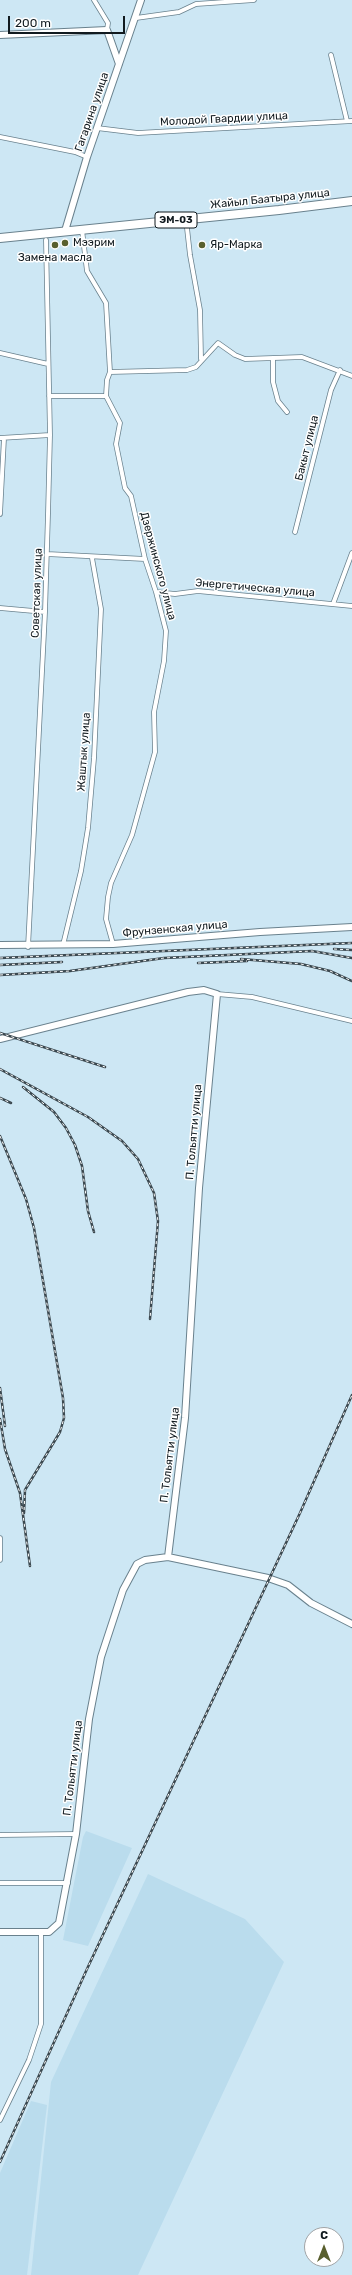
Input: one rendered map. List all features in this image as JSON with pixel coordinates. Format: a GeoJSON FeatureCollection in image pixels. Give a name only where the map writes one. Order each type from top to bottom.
{"type":"FeatureCollection","features":[{"type":"Feature","properties":{"kind":"highway","name":"Жайыл Баатыра улица"},"geometry":{"type":"LineString","coordinates":[[0,238],[46,237],[65,231],[187,222],[352,201]]}},
{"type":"Feature","properties":{"kind":"street"},"geometry":{"type":"LineString","coordinates":[[94,0],[108,23],[107,30],[119,64]]}},
{"type":"Feature","properties":{"kind":"street","name":"Гагарина улица"},"geometry":{"type":"LineString","coordinates":[[65,231],[87,157],[136,18],[140,0]]}},
{"type":"Feature","properties":{"kind":"street"},"geometry":{"type":"LineString","coordinates":[[136,18],[180,12],[196,4],[254,0]]}},
{"type":"Feature","properties":{"kind":"street"},"geometry":{"type":"LineString","coordinates":[[0,35],[107,30]]}},
{"type":"Feature","properties":{"kind":"street"},"geometry":{"type":"LineString","coordinates":[[331,55],[350,121]]}},
{"type":"Feature","properties":{"kind":"street","name":"Молодой Гвардии улица"},"geometry":{"type":"LineString","coordinates":[[97,128],[138,133],[350,121]]}},
{"type":"Feature","properties":{"kind":"street"},"geometry":{"type":"LineString","coordinates":[[0,137],[75,152],[87,157]]}},
{"type":"Feature","properties":{"kind":"street"},"geometry":{"type":"LineString","coordinates":[[187,222],[190,255],[200,310],[201,359]]}},
{"type":"Feature","properties":{"kind":"street"},"geometry":{"type":"LineString","coordinates":[[49,396],[106,396],[107,380],[110,372],[106,303],[87,271],[82,230]]}},
{"type":"Feature","properties":{"kind":"street","name":"Советская улица"},"geometry":{"type":"LineString","coordinates":[[28,946],[47,554],[50,435],[46,237]]}},
{"type":"Feature","properties":{"kind":"street"},"geometry":{"type":"LineString","coordinates":[[110,372],[187,370],[196,367],[201,359],[218,343],[235,356],[245,359],[273,359],[284,356],[302,357],[340,370],[352,376]]}},
{"type":"Feature","properties":{"kind":"street"},"geometry":{"type":"LineString","coordinates":[[0,354],[48,364]]}},
{"type":"Feature","properties":{"kind":"street"},"geometry":{"type":"LineString","coordinates":[[273,359],[273,382],[278,401],[287,412]]}},
{"type":"Feature","properties":{"kind":"street","name":"Бакыт улица"},"geometry":{"type":"LineString","coordinates":[[295,532],[331,390],[340,370]]}},
{"type":"Feature","properties":{"kind":"street","name":"Дзержинского улица"},"geometry":{"type":"LineString","coordinates":[[106,396],[120,422],[116,444],[125,488],[131,496],[145,559],[156,592],[166,631],[164,661],[154,712],[155,752],[132,835],[111,883],[106,919],[113,944]]}},
{"type":"Feature","properties":{"kind":"street"},"geometry":{"type":"LineString","coordinates":[[0,514],[2,438],[50,435]]}},
{"type":"Feature","properties":{"kind":"street"},"geometry":{"type":"LineString","coordinates":[[333,604],[352,553]]}},
{"type":"Feature","properties":{"kind":"street"},"geometry":{"type":"LineString","coordinates":[[47,554],[92,558],[145,559]]}},
{"type":"Feature","properties":{"kind":"street","name":"Жаштык улица"},"geometry":{"type":"LineString","coordinates":[[63,946],[81,871],[88,828],[94,758],[101,609],[92,558]]}},
{"type":"Feature","properties":{"kind":"street","name":"Энергетическая улица"},"geometry":{"type":"LineString","coordinates":[[156,592],[175,594],[198,591],[352,606]]}},
{"type":"Feature","properties":{"kind":"street"},"geometry":{"type":"LineString","coordinates":[[0,608],[45,612]]}},
{"type":"Feature","properties":{"kind":"street","name":"Фрунзенская улица"},"geometry":{"type":"LineString","coordinates":[[0,945],[63,946],[113,944],[260,932],[352,927]]}},
{"type":"Feature","properties":{"kind":"street"},"geometry":{"type":"LineString","coordinates":[[0,1039],[196,990],[210,990],[217,994],[252,997],[352,1021]]}},
{"type":"Feature","properties":{"kind":"street","name":"П. Тольятти улица"},"geometry":{"type":"LineString","coordinates":[[41,1932],[49,1932],[59,1924],[68,1883],[76,1834],[89,1719],[101,1657],[123,1590],[137,1564],[145,1560],[168,1557],[185,1418],[199,1188],[217,994]]}},
{"type":"Feature","properties":{"kind":"street"},"geometry":{"type":"LineString","coordinates":[[0,1538],[0,1560]]}},
{"type":"Feature","properties":{"kind":"street"},"geometry":{"type":"LineString","coordinates":[[168,1557],[268,1578],[288,1585],[311,1603],[352,1624]]}},
{"type":"Feature","properties":{"kind":"street"},"geometry":{"type":"LineString","coordinates":[[0,1835],[76,1834]]}},
{"type":"Feature","properties":{"kind":"street"},"geometry":{"type":"LineString","coordinates":[[0,1883],[68,1883]]}},
{"type":"Feature","properties":{"kind":"street"},"geometry":{"type":"LineString","coordinates":[[0,1932],[41,1932],[40,2024],[29,2060],[0,2120]]}},
{"type":"Feature","properties":{"kind":"shaded area"},"geometry":{"type":"Polygon","coordinates":[[[86,1831],[132,1848],[88,1946],[63,1940],[83,1837],[86,1831]]]}},
{"type":"Feature","properties":{"kind":"shaded area"},"geometry":{"type":"Polygon","coordinates":[[[148,1874],[245,1919],[284,1962],[138,2275],[31,2275],[51,2082],[148,1874]]]}},
{"type":"Feature","properties":{"kind":"shaded area"},"geometry":{"type":"Polygon","coordinates":[[[31,2101],[47,2105],[27,2275],[0,2275],[0,2173],[31,2101]]]}},
{"type":"Feature","properties":{"kind":"railway"},"geometry":{"type":"LineString","coordinates":[[0,958],[352,943]]}},
{"type":"Feature","properties":{"kind":"railway"},"geometry":{"type":"LineString","coordinates":[[334,949],[352,950]]}},
{"type":"Feature","properties":{"kind":"railway"},"geometry":{"type":"LineString","coordinates":[[0,975],[70,971],[164,958],[312,951],[352,958]]}},
{"type":"Feature","properties":{"kind":"railway"},"geometry":{"type":"LineString","coordinates":[[241,959],[301,964],[330,971],[352,981]]}},
{"type":"Feature","properties":{"kind":"railway"},"geometry":{"type":"LineString","coordinates":[[198,963],[247,961]]}},
{"type":"Feature","properties":{"kind":"railway"},"geometry":{"type":"LineString","coordinates":[[0,965],[62,962]]}},
{"type":"Feature","properties":{"kind":"railway"},"geometry":{"type":"LineString","coordinates":[[0,1033],[105,1067]]}},
{"type":"Feature","properties":{"kind":"railway"},"geometry":{"type":"LineString","coordinates":[[0,1069],[88,1117],[122,1141],[138,1159],[154,1193],[158,1221],[150,1319]]}},
{"type":"Feature","properties":{"kind":"railway"},"geometry":{"type":"LineString","coordinates":[[23,1087],[54,1112],[66,1128],[75,1145],[82,1166],[88,1211],[94,1232]]}},
{"type":"Feature","properties":{"kind":"railway"},"geometry":{"type":"LineString","coordinates":[[0,1098],[11,1103]]}},
{"type":"Feature","properties":{"kind":"railway"},"geometry":{"type":"LineString","coordinates":[[0,1136],[26,1199],[34,1228],[63,1398],[64,1418],[60,1432],[25,1490],[24,1513]]}},
{"type":"Feature","properties":{"kind":"railway"},"geometry":{"type":"LineString","coordinates":[[0,1388],[5,1426]]}},
{"type":"Feature","properties":{"kind":"railway"},"geometry":{"type":"LineString","coordinates":[[0,2162],[87,1969],[300,1513],[352,1395]]}},
{"type":"Feature","properties":{"kind":"railway"},"geometry":{"type":"LineString","coordinates":[[0,1419],[5,1449],[20,1493],[30,1566]]}},
{"type":"Feature","properties":{"kind":"place","name":"Мээрим"},"geometry":{"type":"Point","coordinates":[65,243]}},
{"type":"Feature","properties":{"kind":"place","name":"Замена масла"},"geometry":{"type":"Point","coordinates":[55,245]}},
{"type":"Feature","properties":{"kind":"place","name":"Яр-Марка"},"geometry":{"type":"Point","coordinates":[202,245]}}]}
